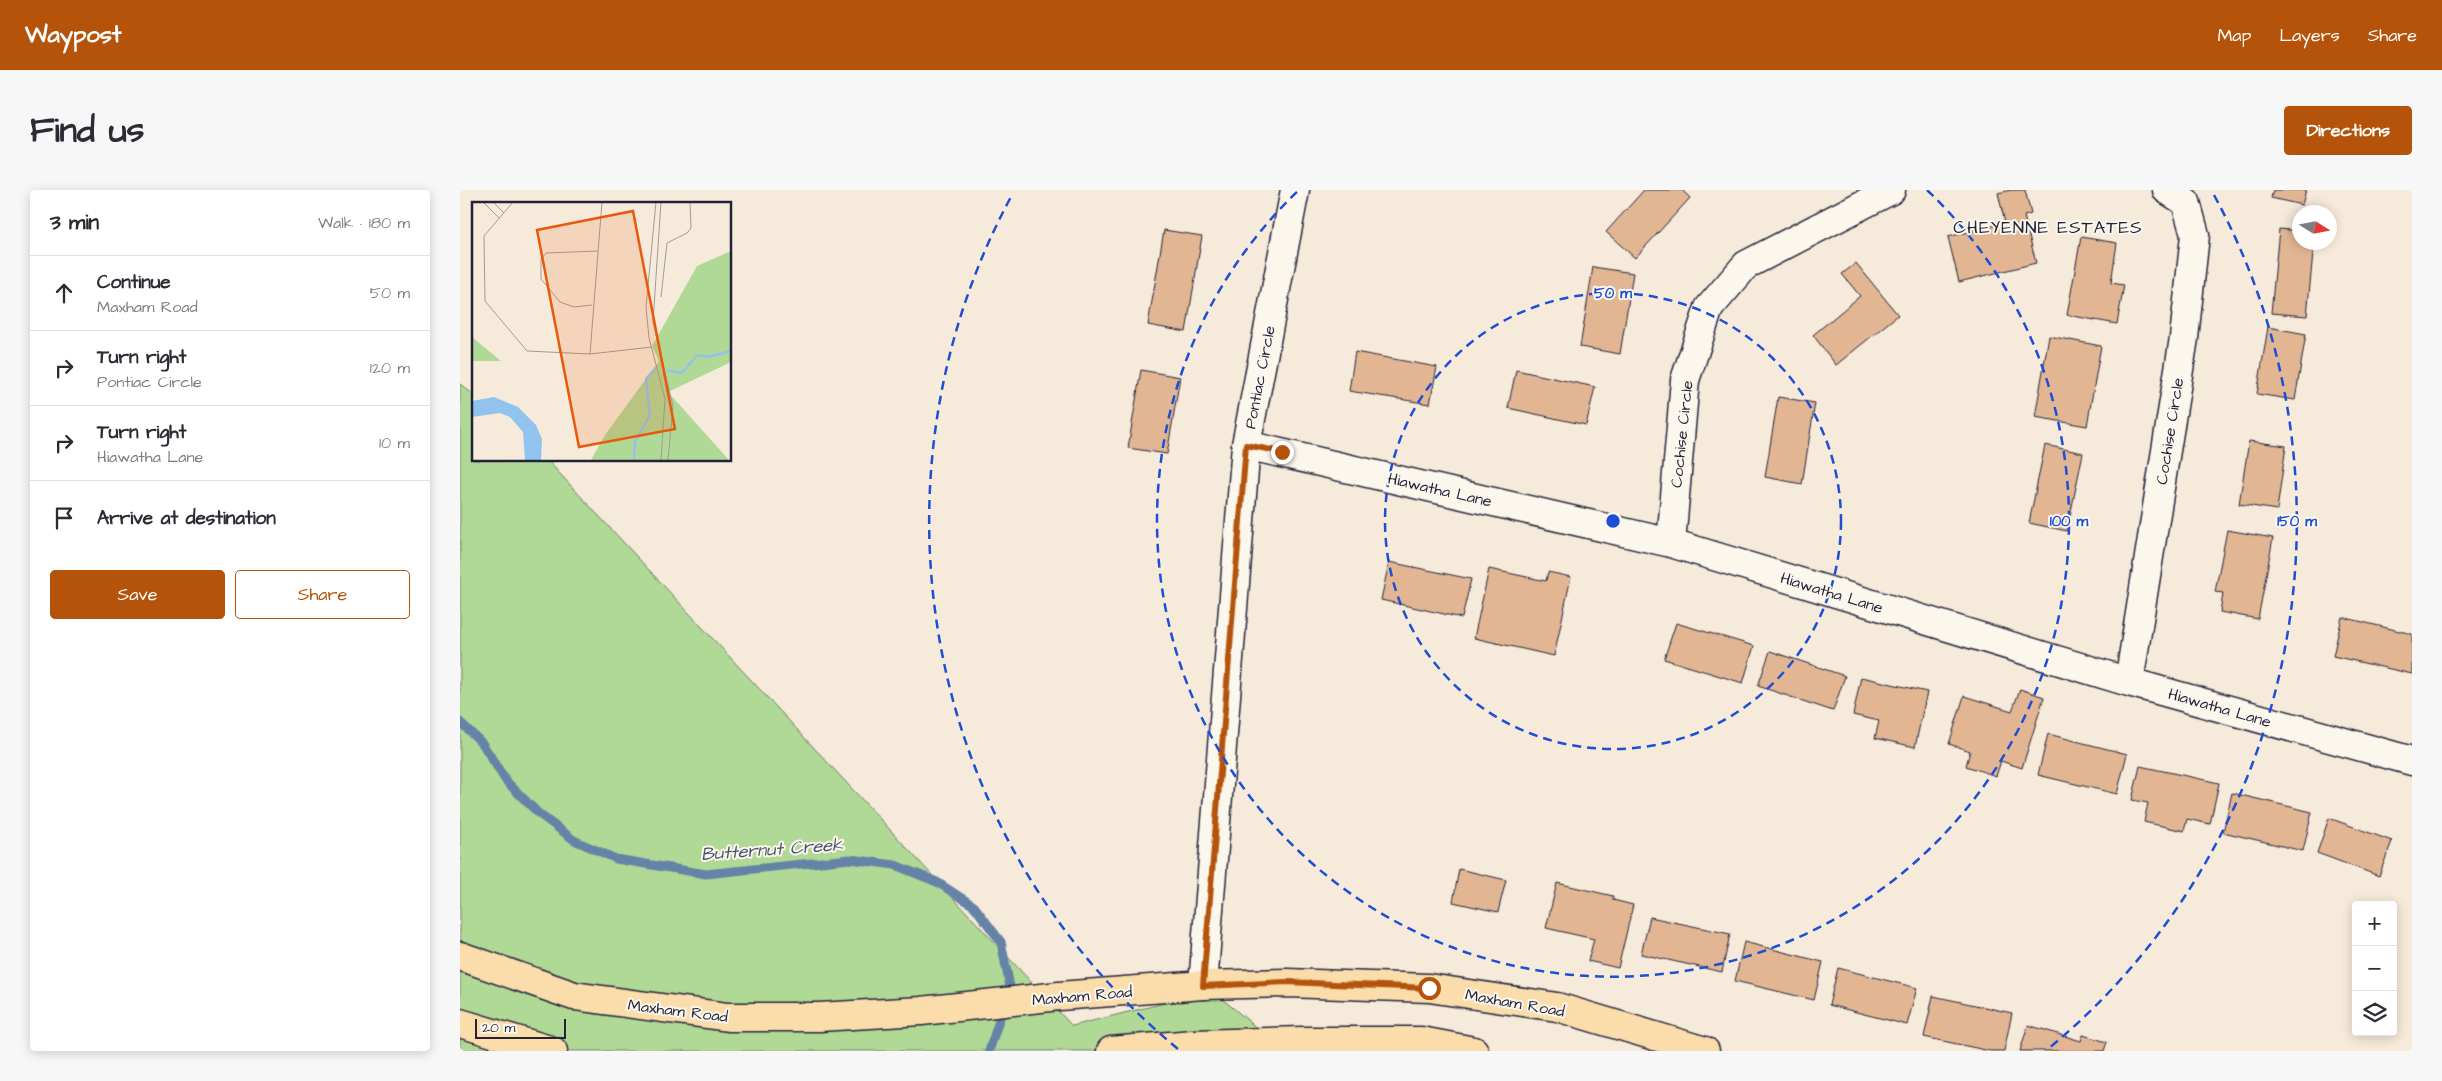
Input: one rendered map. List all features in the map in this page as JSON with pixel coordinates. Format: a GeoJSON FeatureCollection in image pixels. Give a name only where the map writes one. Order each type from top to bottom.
{"type":"FeatureCollection","features":[{"type":"Feature","properties":{"kind":"main road","name":"Maxham Road"},"geometry":{"type":"LineString","coordinates":[[460,956],[574,996],[728,1017],[819,1017],[921,1011],[1059,996],[1287,982],[1429,988],[1557,1007],[1705,1051]]}},
{"type":"Feature","properties":{"kind":"main road"},"geometry":{"type":"LineString","coordinates":[[460,1023],[553,1051]]}},
{"type":"Feature","properties":{"kind":"main road"},"geometry":{"type":"LineString","coordinates":[[1111,1051],[1193,1044],[1303,1041],[1421,1041],[1474,1051]]}},
{"type":"Feature","properties":{"kind":"street","name":"Pontiac Circle"},"geometry":{"type":"LineString","coordinates":[[1203,986],[1246,445],[1295,190]]}},
{"type":"Feature","properties":{"kind":"street","name":"Cochise Circle"},"geometry":{"type":"LineString","coordinates":[[1671,543],[1685,380],[1709,308],[1746,265],[1891,190]]}},
{"type":"Feature","properties":{"kind":"street","name":"Cochise Circle"},"geometry":{"type":"LineString","coordinates":[[2129,682],[2184,338],[2195,235],[2186,202],[2167,190]]}},
{"type":"Feature","properties":{"kind":"street","name":"Hiawatha Lane"},"geometry":{"type":"LineString","coordinates":[[1246,445],[1671,543],[2129,682],[2412,761]]}},
{"type":"Feature","properties":{"kind":"green space"},"geometry":{"type":"Polygon","coordinates":[[[460,384],[472,393],[472,461],[548,461],[1072,1026],[1213,991],[1284,1051],[460,1051],[460,384]]]}},
{"type":"Feature","properties":{"kind":"building"},"geometry":{"type":"Polygon","coordinates":[[[1644,190],[1682,190],[1690,198],[1635,258],[1606,232],[1644,190]]]}},
{"type":"Feature","properties":{"kind":"building"},"geometry":{"type":"Polygon","coordinates":[[[2011,190],[2025,190],[2031,214],[2024,216],[2036,263],[1959,282],[1948,237],[2005,223],[1998,193],[2011,190]]]}},
{"type":"Feature","properties":{"kind":"building"},"geometry":{"type":"Polygon","coordinates":[[[2273,190],[2306,190],[2302,205],[2271,198],[2273,190]]]}},
{"type":"Feature","properties":{"kind":"building"},"geometry":{"type":"Polygon","coordinates":[[[2279,229],[2292,230],[2292,250],[2313,250],[2307,316],[2271,313],[2279,229]]]}},
{"type":"Feature","properties":{"kind":"building"},"geometry":{"type":"Polygon","coordinates":[[[1164,230],[1202,236],[1186,332],[1148,325],[1164,230]]]}},
{"type":"Feature","properties":{"kind":"building"},"geometry":{"type":"Polygon","coordinates":[[[2081,237],[2117,243],[2111,283],[2124,285],[2117,324],[2067,315],[2081,237]]]}},
{"type":"Feature","properties":{"kind":"building"},"geometry":{"type":"Polygon","coordinates":[[[1856,263],[1898,315],[1836,365],[1813,335],[1860,296],[1842,274],[1856,263]]]}},
{"type":"Feature","properties":{"kind":"building"},"geometry":{"type":"Polygon","coordinates":[[[1593,267],[1633,273],[1620,354],[1580,347],[1593,267]]]}},
{"type":"Feature","properties":{"kind":"building"},"geometry":{"type":"Polygon","coordinates":[[[2268,327],[2306,334],[2295,400],[2257,394],[2268,327]]]}},
{"type":"Feature","properties":{"kind":"building"},"geometry":{"type":"Polygon","coordinates":[[[2049,336],[2101,346],[2087,426],[2035,417],[2049,336]]]}},
{"type":"Feature","properties":{"kind":"building"},"geometry":{"type":"Polygon","coordinates":[[[1355,352],[1437,367],[1430,404],[1349,391],[1355,352]]]}},
{"type":"Feature","properties":{"kind":"building"},"geometry":{"type":"Polygon","coordinates":[[[1141,370],[1180,377],[1167,454],[1128,448],[1141,370]]]}},
{"type":"Feature","properties":{"kind":"building"},"geometry":{"type":"Polygon","coordinates":[[[1516,370],[1595,387],[1586,425],[1508,408],[1516,370]]]}},
{"type":"Feature","properties":{"kind":"building"},"geometry":{"type":"Polygon","coordinates":[[[1778,397],[1815,403],[1802,484],[1765,477],[1778,397]]]}},
{"type":"Feature","properties":{"kind":"building"},"geometry":{"type":"Polygon","coordinates":[[[2249,441],[2286,446],[2277,510],[2239,504],[2249,441]]]}},
{"type":"Feature","properties":{"kind":"building"},"geometry":{"type":"Polygon","coordinates":[[[2045,445],[2083,453],[2067,531],[2029,523],[2045,445]]]}},
{"type":"Feature","properties":{"kind":"building"},"geometry":{"type":"Polygon","coordinates":[[[2227,530],[2273,538],[2258,619],[2220,612],[2223,593],[2215,592],[2227,530]]]}},
{"type":"Feature","properties":{"kind":"building"},"geometry":{"type":"Polygon","coordinates":[[[1389,562],[1471,579],[1462,618],[1381,600],[1389,562]]]}},
{"type":"Feature","properties":{"kind":"building"},"geometry":{"type":"Polygon","coordinates":[[[1489,569],[1546,581],[1548,572],[1571,577],[1554,656],[1474,638],[1489,569]]]}},
{"type":"Feature","properties":{"kind":"building"},"geometry":{"type":"Polygon","coordinates":[[[2342,617],[2412,634],[2412,674],[2333,656],[2342,617]]]}},
{"type":"Feature","properties":{"kind":"building"},"geometry":{"type":"Polygon","coordinates":[[[1676,623],[1754,646],[1743,683],[1664,659],[1676,623]]]}},
{"type":"Feature","properties":{"kind":"building"},"geometry":{"type":"Polygon","coordinates":[[[1770,651],[1845,676],[1833,711],[1758,686],[1770,651]]]}},
{"type":"Feature","properties":{"kind":"building"},"geometry":{"type":"Polygon","coordinates":[[[1861,677],[1927,692],[1915,747],[1875,738],[1879,721],[1853,715],[1861,677]]]}},
{"type":"Feature","properties":{"kind":"building"},"geometry":{"type":"Polygon","coordinates":[[[2020,689],[2044,697],[2022,768],[2001,761],[1996,776],[1966,766],[1970,751],[1949,744],[1964,696],[2012,711],[2020,689]]]}},
{"type":"Feature","properties":{"kind":"building"},"geometry":{"type":"Polygon","coordinates":[[[2048,734],[2127,754],[2117,794],[2038,775],[2048,734]]]}},
{"type":"Feature","properties":{"kind":"building"},"geometry":{"type":"Polygon","coordinates":[[[2140,766],[2219,783],[2210,824],[2187,819],[2184,831],[2144,822],[2148,803],[2132,800],[2140,766]]]}},
{"type":"Feature","properties":{"kind":"building"},"geometry":{"type":"Polygon","coordinates":[[[2232,793],[2312,812],[2303,851],[2223,832],[2232,793]]]}},
{"type":"Feature","properties":{"kind":"building"},"geometry":{"type":"Polygon","coordinates":[[[2329,818],[2392,841],[2379,876],[2317,853],[2329,818]]]}},
{"type":"Feature","properties":{"kind":"building"},"geometry":{"type":"Polygon","coordinates":[[[1459,869],[1506,880],[1498,912],[1453,902],[1459,869]]]}},
{"type":"Feature","properties":{"kind":"building"},"geometry":{"type":"Polygon","coordinates":[[[1557,883],[1613,896],[1613,900],[1633,905],[1618,968],[1588,961],[1594,939],[1546,928],[1557,883]]]}},
{"type":"Feature","properties":{"kind":"building"},"geometry":{"type":"Polygon","coordinates":[[[1650,917],[1730,934],[1722,972],[1641,954],[1650,917]]]}},
{"type":"Feature","properties":{"kind":"building"},"geometry":{"type":"Polygon","coordinates":[[[1744,942],[1823,962],[1814,1000],[1735,981],[1744,942]]]}},
{"type":"Feature","properties":{"kind":"building"},"geometry":{"type":"Polygon","coordinates":[[[1838,968],[1917,988],[1907,1025],[1829,1005],[1838,968]]]}},
{"type":"Feature","properties":{"kind":"building"},"geometry":{"type":"Polygon","coordinates":[[[1933,996],[2012,1013],[2004,1051],[1990,1051],[1924,1037],[1933,996]]]}},
{"type":"Feature","properties":{"kind":"building"},"geometry":{"type":"Polygon","coordinates":[[[2028,1025],[2081,1041],[2083,1035],[2107,1042],[2104,1051],[2020,1051],[2028,1025]]]}},
{"type":"Feature","properties":{"kind":"waterway","name":"Butternut Creek"},"geometry":{"type":"LineString","coordinates":[[460,722],[482,743],[506,781],[539,814],[574,840],[616,859],[706,874],[850,859],[895,865],[937,882],[974,906],[1001,942],[1010,987],[989,1051]]}},
{"type":"Feature","properties":{"kind":"district","name":"CHEYENNE ESTATES"},"geometry":{"type":"Point","coordinates":[2048,227]}},
{"type":"Feature","properties":{"kind":"route"},"geometry":{"type":"LineString","coordinates":[[1282,452],[1246,445],[1203,986],[1287,982],[1429,988]]}}]}
